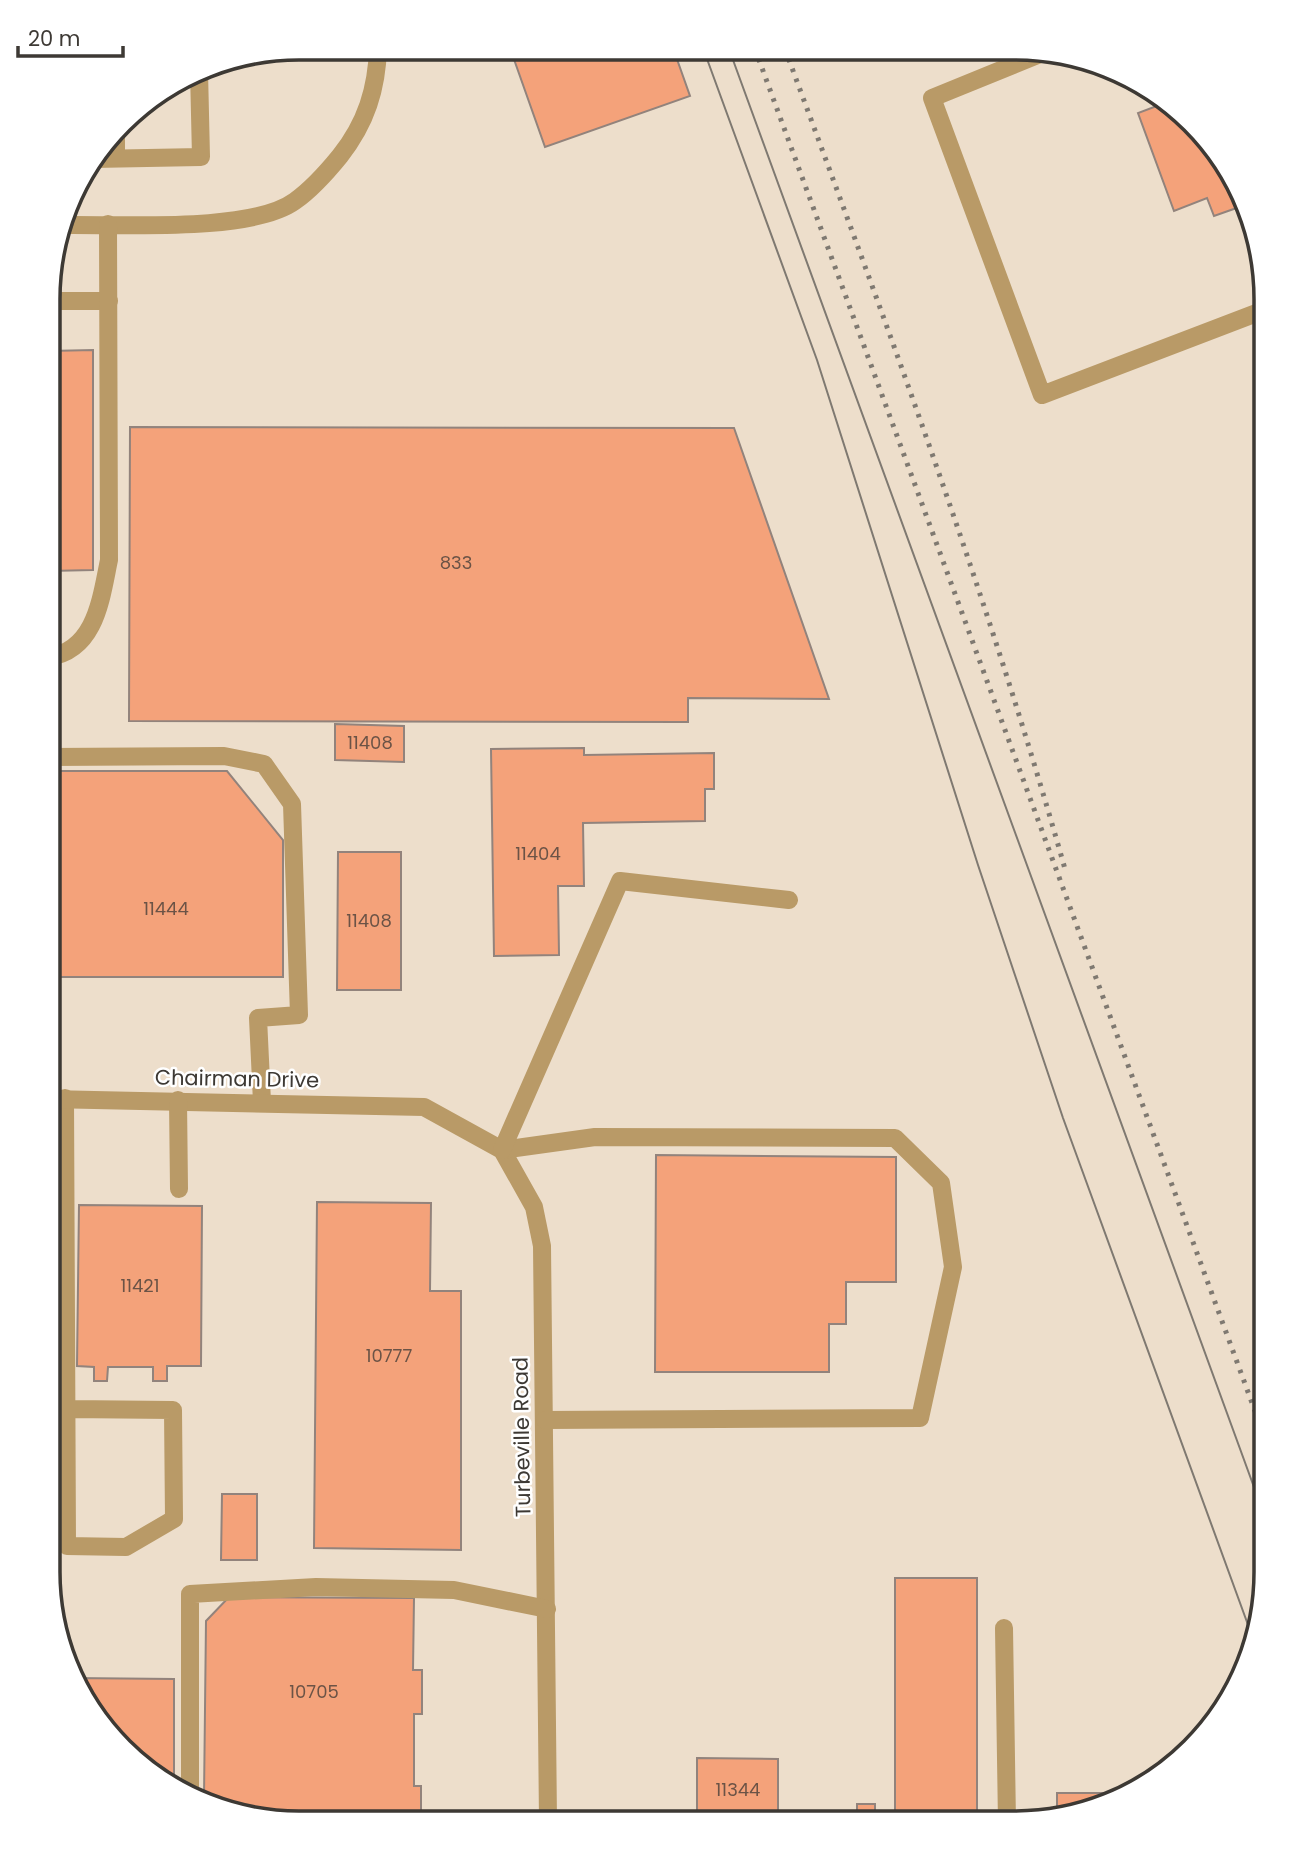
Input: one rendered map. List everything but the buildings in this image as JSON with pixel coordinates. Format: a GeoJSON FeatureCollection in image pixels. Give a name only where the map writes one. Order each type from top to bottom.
{"type":"FeatureCollection","features":[{"type":"Feature","properties":{"kind":"street"},"geometry":{"type":"LineString","coordinates":[[71,225],[249,219],[294,203],[329,170],[358,134],[377,83],[378,60]]}},
{"type":"Feature","properties":{"kind":"street"},"geometry":{"type":"LineString","coordinates":[[1024,61],[932,98],[1042,395],[1254,314]]}},
{"type":"Feature","properties":{"kind":"street"},"geometry":{"type":"LineString","coordinates":[[105,158],[201,157],[199,82]]}},
{"type":"Feature","properties":{"kind":"street"},"geometry":{"type":"LineString","coordinates":[[116,145],[116,158]]}},
{"type":"Feature","properties":{"kind":"street"},"geometry":{"type":"LineString","coordinates":[[60,655],[83,641],[98,613],[109,560],[108,224]]}},
{"type":"Feature","properties":{"kind":"street"},"geometry":{"type":"LineString","coordinates":[[60,301],[109,301]]}},
{"type":"Feature","properties":{"kind":"street"},"geometry":{"type":"LineString","coordinates":[[60,757],[224,756],[264,764],[292,804],[299,1015],[258,1018],[262,1102]]}},
{"type":"Feature","properties":{"kind":"street"},"geometry":{"type":"LineString","coordinates":[[502,1150],[620,881],[789,900]]}},
{"type":"Feature","properties":{"kind":"street","name":"Chairman Drive"},"geometry":{"type":"LineString","coordinates":[[60,1098],[424,1107],[502,1150]]}},
{"type":"Feature","properties":{"kind":"street"},"geometry":{"type":"LineString","coordinates":[[178,1100],[179,1189]]}},
{"type":"Feature","properties":{"kind":"street"},"geometry":{"type":"LineString","coordinates":[[502,1150],[595,1137],[895,1138],[941,1184],[953,1267],[920,1418],[545,1420]]}},
{"type":"Feature","properties":{"kind":"street","name":"Turbeville Road"},"geometry":{"type":"LineString","coordinates":[[502,1150],[534,1207],[542,1247],[548,1811]]}},
{"type":"Feature","properties":{"kind":"street"},"geometry":{"type":"LineString","coordinates":[[60,1191],[68,1546],[126,1547],[174,1519],[173,1410],[67,1409]]}},
{"type":"Feature","properties":{"kind":"street"},"geometry":{"type":"LineString","coordinates":[[190,1784],[190,1594],[316,1587],[454,1590],[547,1609]]}},
{"type":"Feature","properties":{"kind":"street"},"geometry":{"type":"LineString","coordinates":[[1004,1628],[1007,1811]]}},
{"type":"Feature","properties":{"kind":"shaded area"},"geometry":{"type":"Polygon","coordinates":[[[283,60],[1047,62],[1092,72],[1121,84],[1148,100],[1173,119],[1195,141],[1230,193],[1250,252],[1254,283],[1254,1587],[1242,1648],[1230,1677],[1214,1704],[1195,1729],[1173,1751],[1121,1786],[1062,1806],[1016,1811],[298,1811],[267,1808],[207,1792],[166,1770],[141,1751],[119,1729],[84,1677],[64,1618],[60,1587],[62,267],[72,222],[84,193],[109,153],[141,119],[179,92],[207,78],[252,64],[283,60]]]}},
{"type":"Feature","properties":{"kind":"tram line"},"geometry":{"type":"LineString","coordinates":[[707,60],[817,360],[978,865],[1063,1118],[1248,1625]]}},
{"type":"Feature","properties":{"kind":"tram line"},"geometry":{"type":"LineString","coordinates":[[733,60],[1254,1487]]}},
{"type":"Feature","properties":{"kind":"railway"},"geometry":{"type":"LineString","coordinates":[[759,60],[1254,1408]]}},
{"type":"Feature","properties":{"kind":"railway"},"geometry":{"type":"LineString","coordinates":[[789,60],[897,354],[968,558],[1065,869]]}}]}
